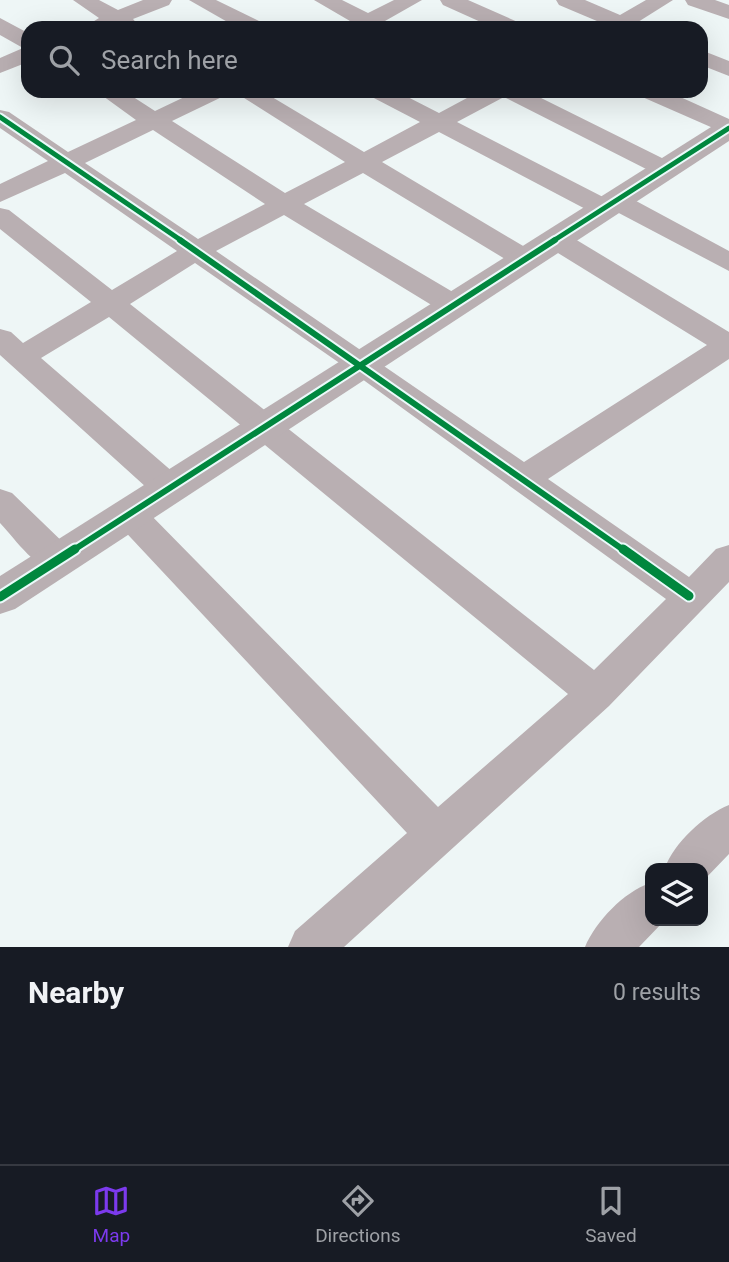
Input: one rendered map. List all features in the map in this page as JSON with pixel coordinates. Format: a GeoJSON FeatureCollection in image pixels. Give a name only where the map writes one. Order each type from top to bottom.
{"type":"FeatureCollection","features":[{"type":"Feature","properties":{"kind":"street"},"geometry":{"type":"LineString","coordinates":[[84,0],[120,21]]}},
{"type":"Feature","properties":{"kind":"street"},"geometry":{"type":"LineString","coordinates":[[130,21],[161,0]]}},
{"type":"Feature","properties":{"kind":"street"},"geometry":{"type":"LineString","coordinates":[[200,0],[241,21]]}},
{"type":"Feature","properties":{"kind":"street"},"geometry":{"type":"LineString","coordinates":[[325,0],[360,21]]}},
{"type":"Feature","properties":{"kind":"street"},"geometry":{"type":"LineString","coordinates":[[376,21],[411,0]]}},
{"type":"Feature","properties":{"kind":"street"},"geometry":{"type":"LineString","coordinates":[[451,0],[497,21]]}},
{"type":"Feature","properties":{"kind":"street"},"geometry":{"type":"LineString","coordinates":[[567,0],[611,21]]}},
{"type":"Feature","properties":{"kind":"street"},"geometry":{"type":"LineString","coordinates":[[630,21],[662,0]]}},
{"type":"Feature","properties":{"kind":"street"},"geometry":{"type":"LineString","coordinates":[[696,0],[729,13]]}},
{"type":"Feature","properties":{"kind":"street"},"geometry":{"type":"LineString","coordinates":[[0,26],[21,39]]}},
{"type":"Feature","properties":{"kind":"street"},"geometry":{"type":"LineString","coordinates":[[0,66],[21,57]]}},
{"type":"Feature","properties":{"kind":"street"},"geometry":{"type":"LineString","coordinates":[[708,60],[729,69]]}},
{"type":"Feature","properties":{"kind":"street"},"geometry":{"type":"LineString","coordinates":[[120,98],[284,204],[453,305]]}},
{"type":"Feature","properties":{"kind":"street"},"geometry":{"type":"LineString","coordinates":[[0,194],[202,98]]}},
{"type":"Feature","properties":{"kind":"street"},"geometry":{"type":"LineString","coordinates":[[257,98],[525,259]]}},
{"type":"Feature","properties":{"kind":"street"},"geometry":{"type":"LineString","coordinates":[[392,98],[729,262]]}},
{"type":"Feature","properties":{"kind":"street"},"geometry":{"type":"LineString","coordinates":[[169,488],[10,348],[109,302],[196,251],[484,98]]}},
{"type":"Feature","properties":{"kind":"street"},"geometry":{"type":"LineString","coordinates":[[523,98],[665,169]]}},
{"type":"Feature","properties":{"kind":"street"},"geometry":{"type":"LineString","coordinates":[[663,98],[728,128]]}},
{"type":"Feature","properties":{"kind":"street"},"geometry":{"type":"LineString","coordinates":[[0,117],[362,364],[689,596]]}},
{"type":"Feature","properties":{"kind":"street"},"geometry":{"type":"LineString","coordinates":[[0,597],[728,128]]}},
{"type":"Feature","properties":{"kind":"street"},"geometry":{"type":"LineString","coordinates":[[0,216],[266,426],[595,694]]}},
{"type":"Feature","properties":{"kind":"street"},"geometry":{"type":"LineString","coordinates":[[523,480],[729,345],[555,239]]}},
{"type":"Feature","properties":{"kind":"street"},"geometry":{"type":"LineString","coordinates":[[0,502],[58,559]]}},
{"type":"Feature","properties":{"kind":"street"},"geometry":{"type":"LineString","coordinates":[[129,514],[436,834]]}},
{"type":"Feature","properties":{"kind":"street"},"geometry":{"type":"LineString","coordinates":[[311,947],[595,694],[689,596],[729,559]]}},
{"type":"Feature","properties":{"kind":"street"},"geometry":{"type":"LineString","coordinates":[[691,863],[729,825]]}},
{"type":"Feature","properties":{"kind":"street"},"geometry":{"type":"LineString","coordinates":[[608,947],[645,909]]}},
{"type":"Feature","properties":{"kind":"cycle path"},"geometry":{"type":"LineString","coordinates":[[0,117],[362,364],[689,596]]}},
{"type":"Feature","properties":{"kind":"cycle path"},"geometry":{"type":"LineString","coordinates":[[0,597],[729,128]]}}]}
